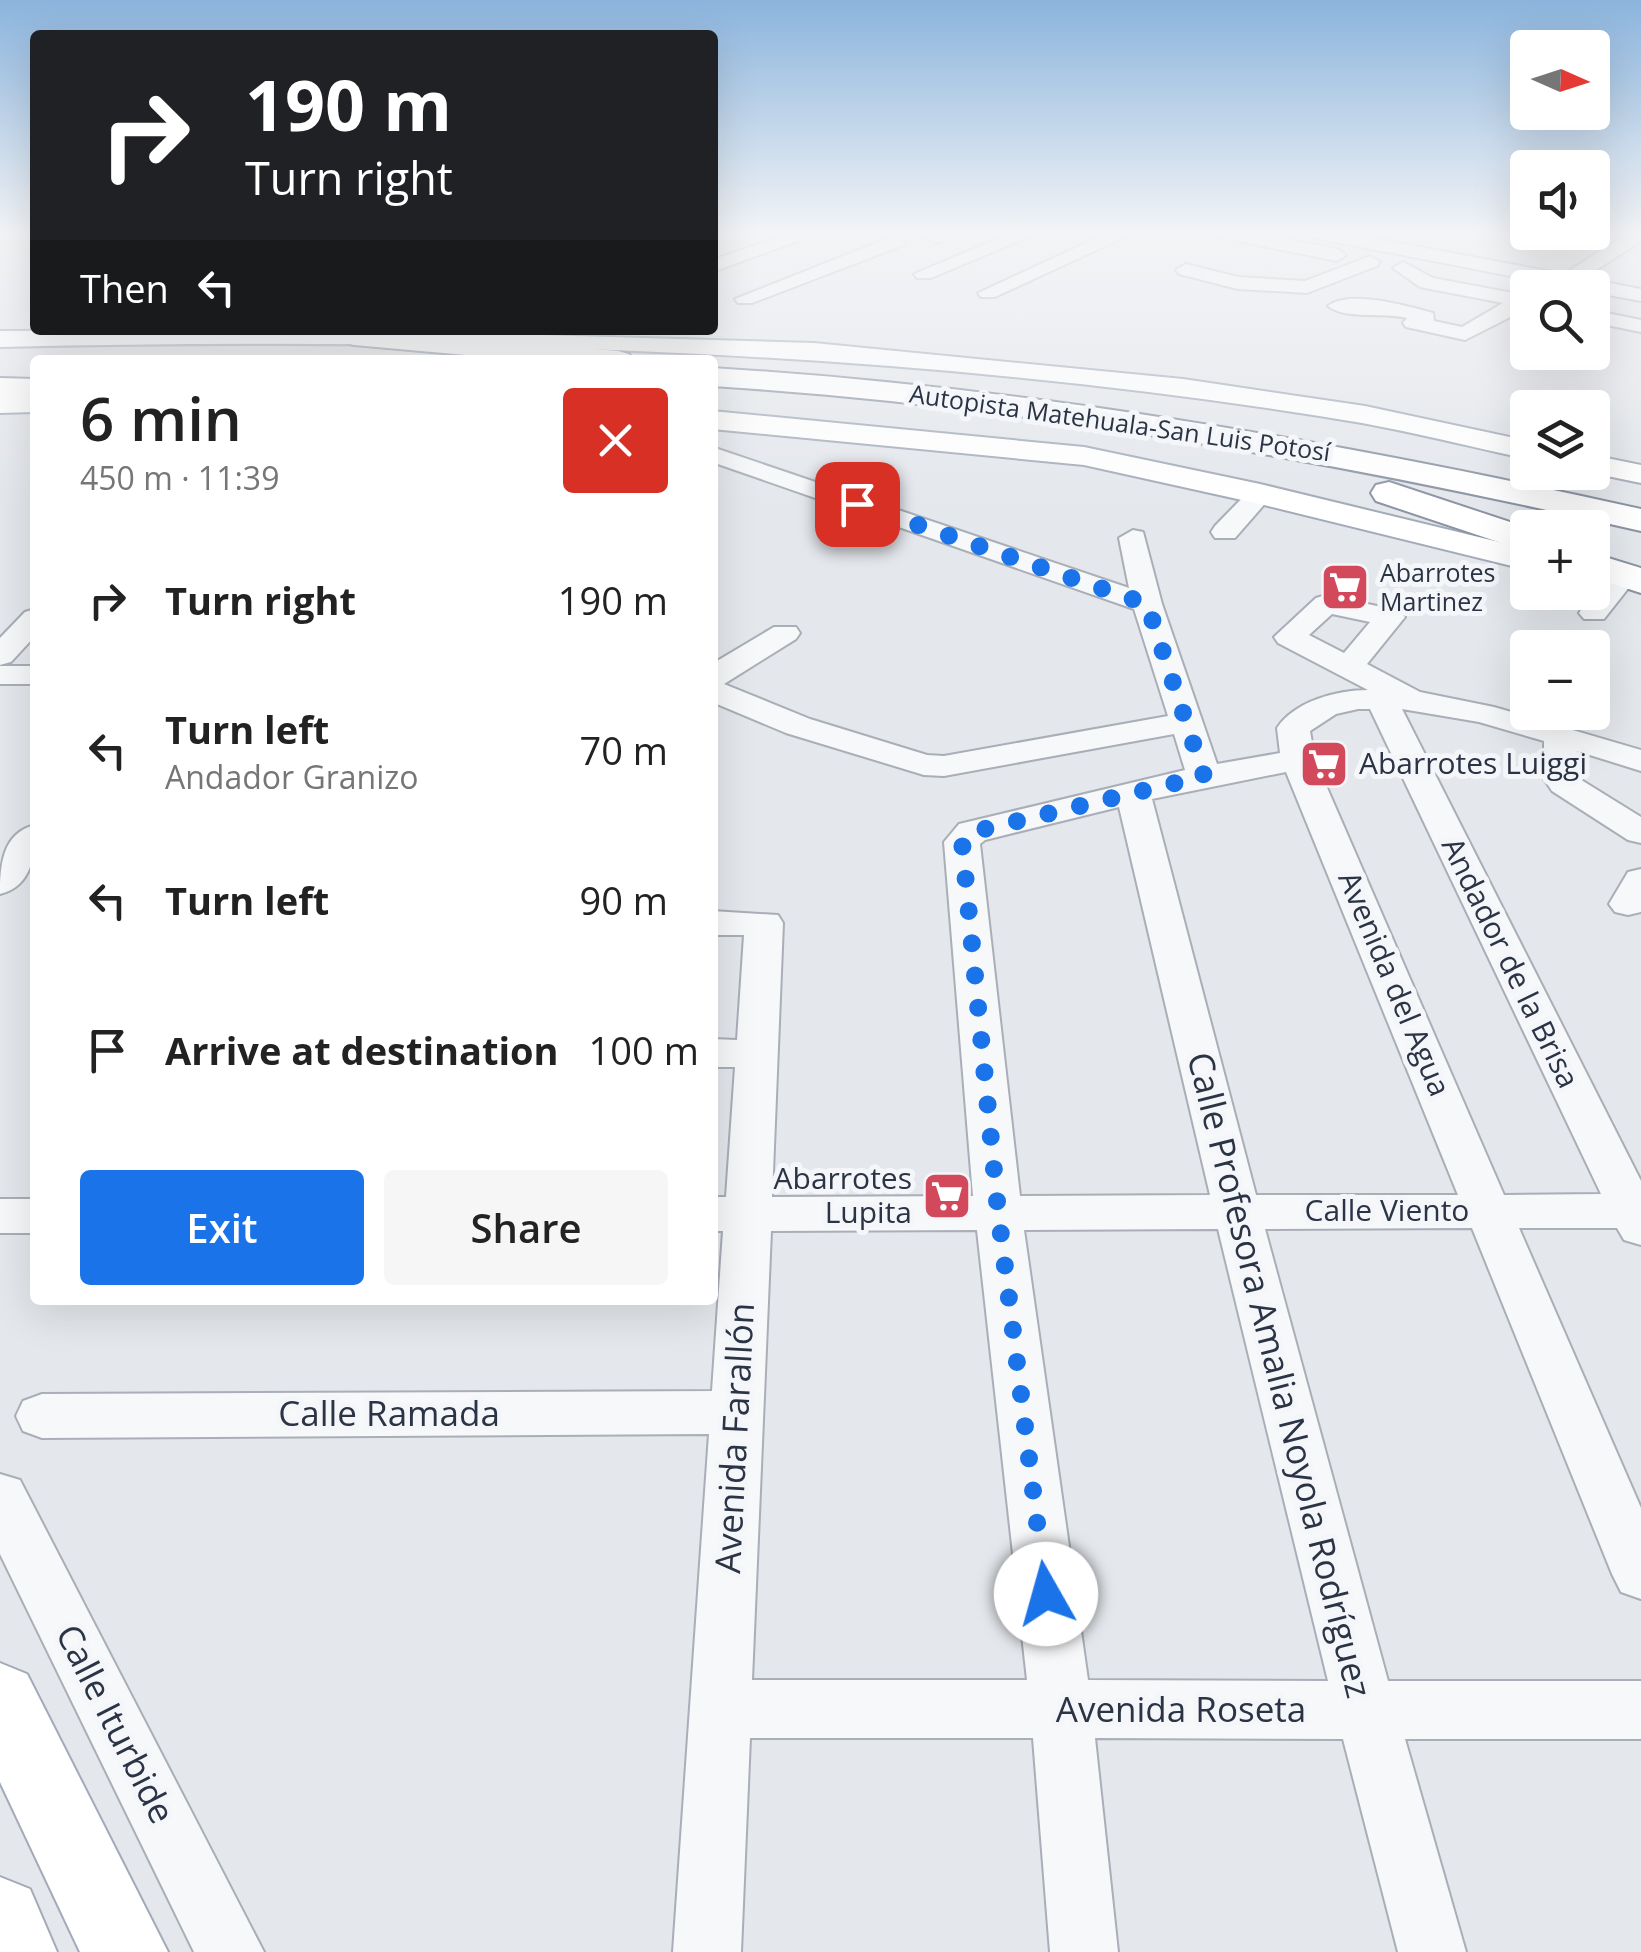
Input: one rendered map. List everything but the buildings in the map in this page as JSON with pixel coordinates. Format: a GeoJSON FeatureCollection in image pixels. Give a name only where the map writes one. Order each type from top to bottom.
{"type":"FeatureCollection","features":[{"type":"Feature","properties":{"kind":"highway"},"geometry":{"type":"LineString","coordinates":[[354,336],[563,355]]}},
{"type":"Feature","properties":{"kind":"highway"},"geometry":{"type":"LineString","coordinates":[[0,360],[30,361]]}},
{"type":"Feature","properties":{"kind":"highway","name":"Autopista Matehuala-San Luis Potosí"},"geometry":{"type":"LineString","coordinates":[[718,375],[1003,403],[1264,439],[1641,520]]}},
{"type":"Feature","properties":{"kind":"highway"},"geometry":{"type":"LineString","coordinates":[[1,400],[30,390]]}},
{"type":"Feature","properties":{"kind":"highway"},"geometry":{"type":"LineString","coordinates":[[718,400],[842,410],[1149,447],[1510,518]]}},
{"type":"Feature","properties":{"kind":"highway"},"geometry":{"type":"LineString","coordinates":[[1264,439],[1510,464]]}},
{"type":"Feature","properties":{"kind":"highway"},"geometry":{"type":"LineString","coordinates":[[1610,475],[1641,478]]}},
{"type":"Feature","properties":{"kind":"highway"},"geometry":{"type":"LineString","coordinates":[[1382,490],[1510,536]]}},
{"type":"Feature","properties":{"kind":"highway"},"geometry":{"type":"LineString","coordinates":[[1610,540],[1641,548]]}},
{"type":"Feature","properties":{"kind":"main road"},"geometry":{"type":"LineString","coordinates":[[0,338],[92,335]]}},
{"type":"Feature","properties":{"kind":"main road"},"geometry":{"type":"LineString","coordinates":[[238,335],[814,351],[970,364],[1183,388],[1365,415],[1510,446]]}},
{"type":"Feature","properties":{"kind":"main road"},"geometry":{"type":"LineString","coordinates":[[1,400],[30,403]]}},
{"type":"Feature","properties":{"kind":"main road"},"geometry":{"type":"LineString","coordinates":[[718,421],[1084,456],[1260,494],[1510,556]]}},
{"type":"Feature","properties":{"kind":"main road"},"geometry":{"type":"LineString","coordinates":[[1610,469],[1641,478]]}},
{"type":"Feature","properties":{"kind":"main road"},"geometry":{"type":"LineString","coordinates":[[0,1699],[125,1952]]}},
{"type":"Feature","properties":{"kind":"main road"},"geometry":{"type":"LineString","coordinates":[[0,1919],[14,1952]]}},
{"type":"Feature","properties":{"kind":"street"},"geometry":{"type":"LineString","coordinates":[[1392,335],[1413,323]]}},
{"type":"Feature","properties":{"kind":"street"},"geometry":{"type":"LineString","coordinates":[[1441,323],[1476,328],[1484,323]]}},
{"type":"Feature","properties":{"kind":"street"},"geometry":{"type":"LineString","coordinates":[[718,456],[1147,604]]}},
{"type":"Feature","properties":{"kind":"street"},"geometry":{"type":"LineString","coordinates":[[1225,532],[1260,494]]}},
{"type":"Feature","properties":{"kind":"street"},"geometry":{"type":"LineString","coordinates":[[1134,538],[1147,604],[1204,776]]}},
{"type":"Feature","properties":{"kind":"street"},"geometry":{"type":"LineString","coordinates":[[1594,612],[1617,577]]}},
{"type":"Feature","properties":{"kind":"street"},"geometry":{"type":"LineString","coordinates":[[1348,666],[1390,617],[1326,604],[1289,637],[1348,666],[1398,700]]}},
{"type":"Feature","properties":{"kind":"street"},"geometry":{"type":"LineString","coordinates":[[0,656],[30,623]]}},
{"type":"Feature","properties":{"kind":"street"},"geometry":{"type":"LineString","coordinates":[[718,674],[785,633]]}},
{"type":"Feature","properties":{"kind":"street"},"geometry":{"type":"LineString","coordinates":[[0,675],[30,676]]}},
{"type":"Feature","properties":{"kind":"street"},"geometry":{"type":"LineString","coordinates":[[718,693],[798,726],[924,765],[944,766],[1186,722]]}},
{"type":"Feature","properties":{"kind":"street"},"geometry":{"type":"LineString","coordinates":[[1084,1952],[1060,1710],[998,1211],[962,842],[972,832],[1204,776],[1298,760],[1292,728],[1325,708],[1398,700],[1450,706],[1641,762]]}},
{"type":"Feature","properties":{"kind":"street","name":"Andador de la Brisa"},"geometry":{"type":"LineString","coordinates":[[1398,700],[1638,1217]]}},
{"type":"Feature","properties":{"kind":"street"},"geometry":{"type":"LineString","coordinates":[[1560,736],[1560,779],[1564,784],[1641,832]]}},
{"type":"Feature","properties":{"kind":"street","name":"Avenida del Agua"},"geometry":{"type":"LineString","coordinates":[[1298,760],[1641,1574]]}},
{"type":"Feature","properties":{"kind":"street","name":"Calle Profesora Amalia Noyola Rodríguez"},"geometry":{"type":"LineString","coordinates":[[1134,795],[1235,1211],[1364,1710],[1432,1952]]}},
{"type":"Feature","properties":{"kind":"street"},"geometry":{"type":"LineString","coordinates":[[0,883],[30,843]]}},
{"type":"Feature","properties":{"kind":"street","name":"Avenida Farallón"},"geometry":{"type":"LineString","coordinates":[[707,1952],[736,1412],[730,1214],[738,923]]}},
{"type":"Feature","properties":{"kind":"street","name":"Calle Viento"},"geometry":{"type":"LineString","coordinates":[[730,1214],[1235,1211],[1638,1217]]}},
{"type":"Feature","properties":{"kind":"street"},"geometry":{"type":"LineString","coordinates":[[0,1216],[30,1216]]}},
{"type":"Feature","properties":{"kind":"street","name":"Calle Ramada"},"geometry":{"type":"LineString","coordinates":[[42,1416],[736,1412]]}},
{"type":"Feature","properties":{"kind":"street","name":"Calle Iturbide"},"geometry":{"type":"LineString","coordinates":[[0,1497],[230,1952]]}},
{"type":"Feature","properties":{"kind":"street","name":"Avenida Roseta"},"geometry":{"type":"LineString","coordinates":[[722,1709],[1641,1710]]}},
{"type":"Feature","properties":{"kind":"place","name":"Abarrotes Martinez"},"geometry":{"type":"Point","coordinates":[1345,587]}},
{"type":"Feature","properties":{"kind":"place","name":"Abarrotes Luiggi"},"geometry":{"type":"Point","coordinates":[1324,764]}},
{"type":"Feature","properties":{"kind":"place","name":"Abarrotes Lupita"},"geometry":{"type":"Point","coordinates":[947,1196]}},
{"type":"Feature","properties":{"kind":"route"},"geometry":{"type":"LineString","coordinates":[[857,504],[1147,604],[1204,776],[972,832],[962,842],[998,1211],[1046,1594]]}}]}
